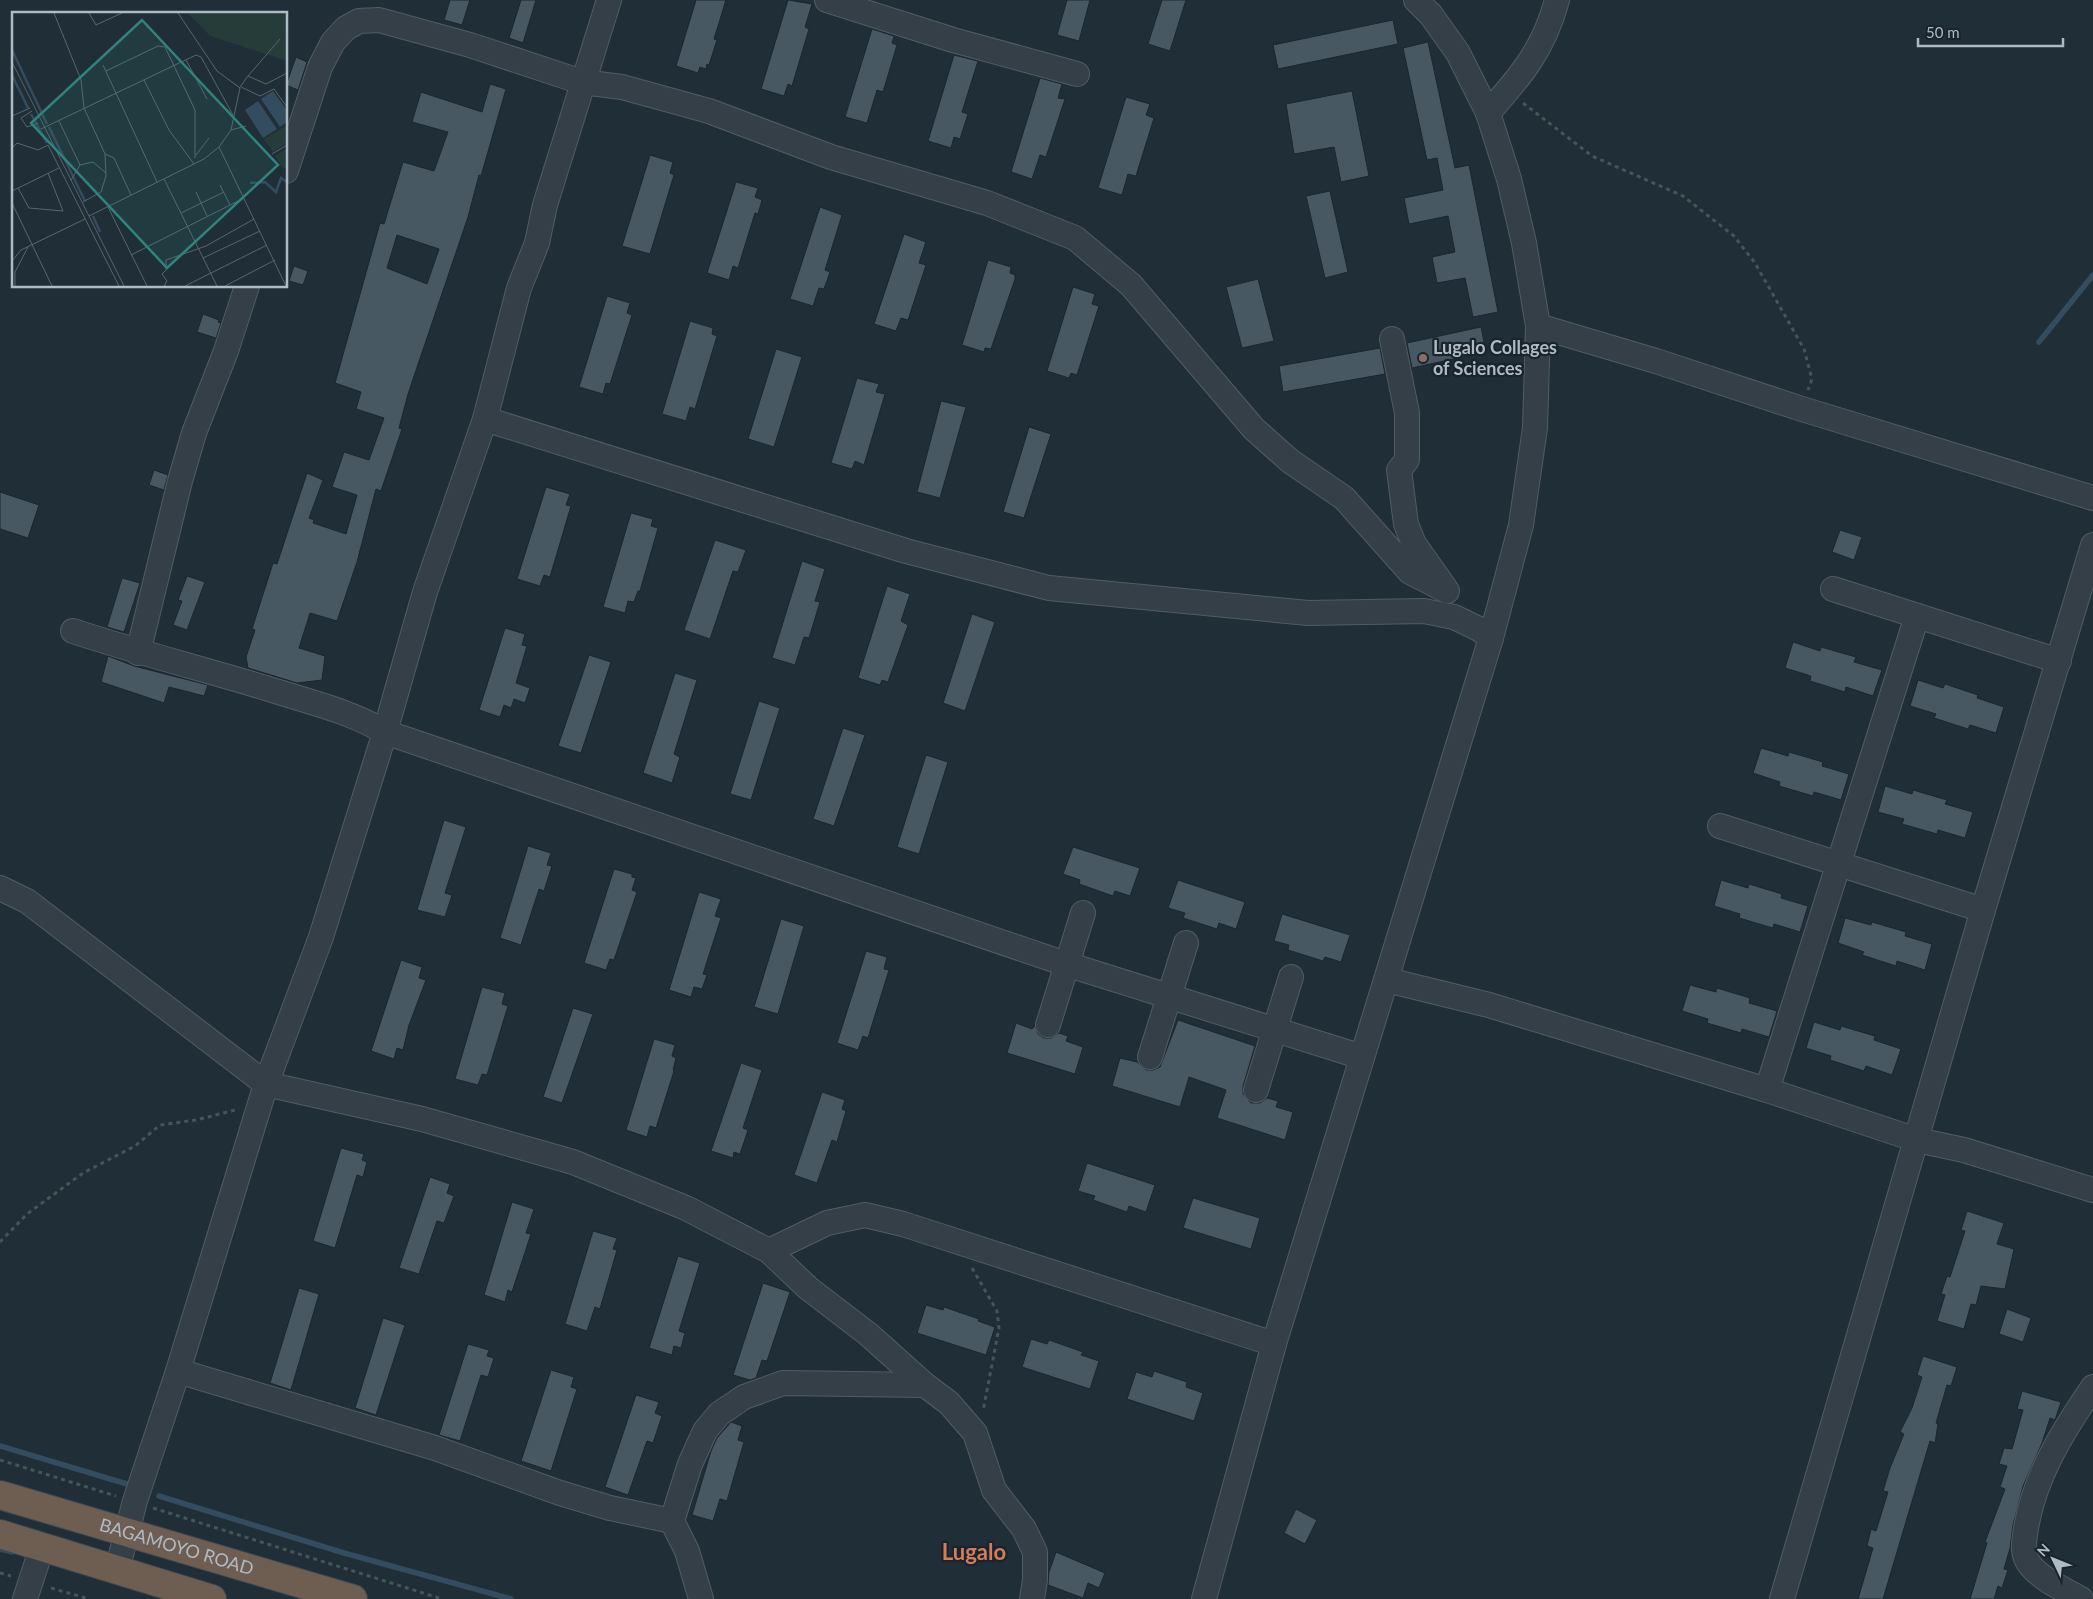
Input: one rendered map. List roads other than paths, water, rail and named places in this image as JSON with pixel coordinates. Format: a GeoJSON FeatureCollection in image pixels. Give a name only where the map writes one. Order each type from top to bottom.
{"type":"FeatureCollection","features":[{"type":"Feature","properties":{"kind":"highway","name":"BAGAMOYO ROAD"},"geometry":{"type":"LineString","coordinates":[[0,1496],[353,1599]]}},
{"type":"Feature","properties":{"kind":"highway","name":"BAGAMOYO ROAD"},"geometry":{"type":"LineString","coordinates":[[0,1534],[212,1599]]}},
{"type":"Feature","properties":{"kind":"lane"},"geometry":{"type":"LineString","coordinates":[[117,1570],[135,1502],[178,1370],[266,1084],[321,937],[385,732],[425,592],[485,420],[519,288],[537,243],[545,205],[609,0]]}},
{"type":"Feature","properties":{"kind":"lane"},"geometry":{"type":"LineString","coordinates":[[827,0],[953,40],[1077,74]]}},
{"type":"Feature","properties":{"kind":"lane"},"geometry":{"type":"LineString","coordinates":[[1204,1599],[1274,1344],[1387,980],[1485,634],[1521,525],[1535,428],[1538,326],[1524,244],[1508,179],[1488,113],[1458,53],[1431,15],[1416,0]]}},
{"type":"Feature","properties":{"kind":"lane"},"geometry":{"type":"LineString","coordinates":[[1488,113],[1534,59],[1550,28],[1557,0]]}},
{"type":"Feature","properties":{"kind":"lane"},"geometry":{"type":"LineString","coordinates":[[288,165],[320,67],[333,42],[346,28],[359,21],[379,20],[470,45],[582,82],[622,87],[708,111],[831,157],[987,203],[1075,238],[1132,285],[1254,429],[1290,461],[1344,498],[1410,572],[1447,591]]}},
{"type":"Feature","properties":{"kind":"lane"},"geometry":{"type":"LineString","coordinates":[[138,653],[180,481],[194,433],[226,351],[246,288]]}},
{"type":"Feature","properties":{"kind":"lane"},"geometry":{"type":"LineString","coordinates":[[1538,326],[2093,498]]}},
{"type":"Feature","properties":{"kind":"lane"},"geometry":{"type":"LineString","coordinates":[[1392,339],[1407,414],[1407,460],[1399,470],[1406,524],[1414,544],[1447,591],[1485,634]]}},
{"type":"Feature","properties":{"kind":"lane"},"geometry":{"type":"LineString","coordinates":[[485,420],[906,552],[1049,588],[1308,612],[1424,610],[1454,617],[1485,634]]}},
{"type":"Feature","properties":{"kind":"lane"},"geometry":{"type":"LineString","coordinates":[[1782,1599],[1917,1140],[1982,910],[2093,545]]}},
{"type":"Feature","properties":{"kind":"lane"},"geometry":{"type":"LineString","coordinates":[[1832,589],[2059,660]]}},
{"type":"Feature","properties":{"kind":"lane"},"geometry":{"type":"LineString","coordinates":[[1767,1090],[1917,616]]}},
{"type":"Feature","properties":{"kind":"lane"},"geometry":{"type":"LineString","coordinates":[[73,631],[138,653],[217,672],[315,703],[369,723],[385,732],[1066,964],[1362,1057]]}},
{"type":"Feature","properties":{"kind":"lane"},"geometry":{"type":"LineString","coordinates":[[1720,826],[1982,910]]}},
{"type":"Feature","properties":{"kind":"lane"},"geometry":{"type":"LineString","coordinates":[[0,888],[28,901],[266,1084],[422,1119],[573,1162],[686,1208],[769,1251],[808,1288],[868,1334],[925,1385],[950,1403],[976,1433],[994,1490],[1024,1529],[1035,1552],[1036,1580],[1032,1599]]}},
{"type":"Feature","properties":{"kind":"lane"},"geometry":{"type":"LineString","coordinates":[[1048,1025],[1083,913]]}},
{"type":"Feature","properties":{"kind":"lane"},"geometry":{"type":"LineString","coordinates":[[1150,1057],[1186,943]]}},
{"type":"Feature","properties":{"kind":"lane"},"geometry":{"type":"LineString","coordinates":[[1256,1090],[1291,977]]}},
{"type":"Feature","properties":{"kind":"lane"},"geometry":{"type":"LineString","coordinates":[[1387,980],[1488,1005],[1767,1090],[1917,1140],[1964,1150],[2093,1190]]}},
{"type":"Feature","properties":{"kind":"lane"},"geometry":{"type":"LineString","coordinates":[[769,1251],[827,1223],[865,1215],[903,1224],[1274,1344]]}},
{"type":"Feature","properties":{"kind":"lane"},"geometry":{"type":"LineString","coordinates":[[178,1370],[435,1448],[560,1493],[610,1508],[672,1521]]}},
{"type":"Feature","properties":{"kind":"lane"},"geometry":{"type":"LineString","coordinates":[[701,1599],[688,1551],[672,1521],[690,1464],[705,1431],[719,1414],[744,1397],[783,1383],[925,1385]]}},
{"type":"Feature","properties":{"kind":"lane"},"geometry":{"type":"LineString","coordinates":[[2081,1599],[2046,1580],[2030,1565],[2023,1552],[2029,1509],[2037,1482],[2068,1423],[2093,1387]]}},
{"type":"Feature","properties":{"kind":"lane"},"geometry":{"type":"LineString","coordinates":[[25,1599],[42,1547]]}},
{"type":"Feature","properties":{"kind":"waterway"},"geometry":{"type":"LineString","coordinates":[[2039,342],[2093,275]]}},
{"type":"Feature","properties":{"kind":"waterway"},"geometry":{"type":"LineString","coordinates":[[0,1446],[127,1484]]}},
{"type":"Feature","properties":{"kind":"waterway"},"geometry":{"type":"LineString","coordinates":[[159,1496],[344,1553],[511,1599]]}},
{"type":"Feature","properties":{"kind":"waterway"},"geometry":{"type":"LineString","coordinates":[[0,1549],[12,1552]]}},
{"type":"Feature","properties":{"kind":"place","name":"Lugalo Collages of Sciences"},"geometry":{"type":"Point","coordinates":[1423,358]}},
{"type":"Feature","properties":{"kind":"district","name":"Lugalo"},"geometry":{"type":"Point","coordinates":[974,1552]}}]}
